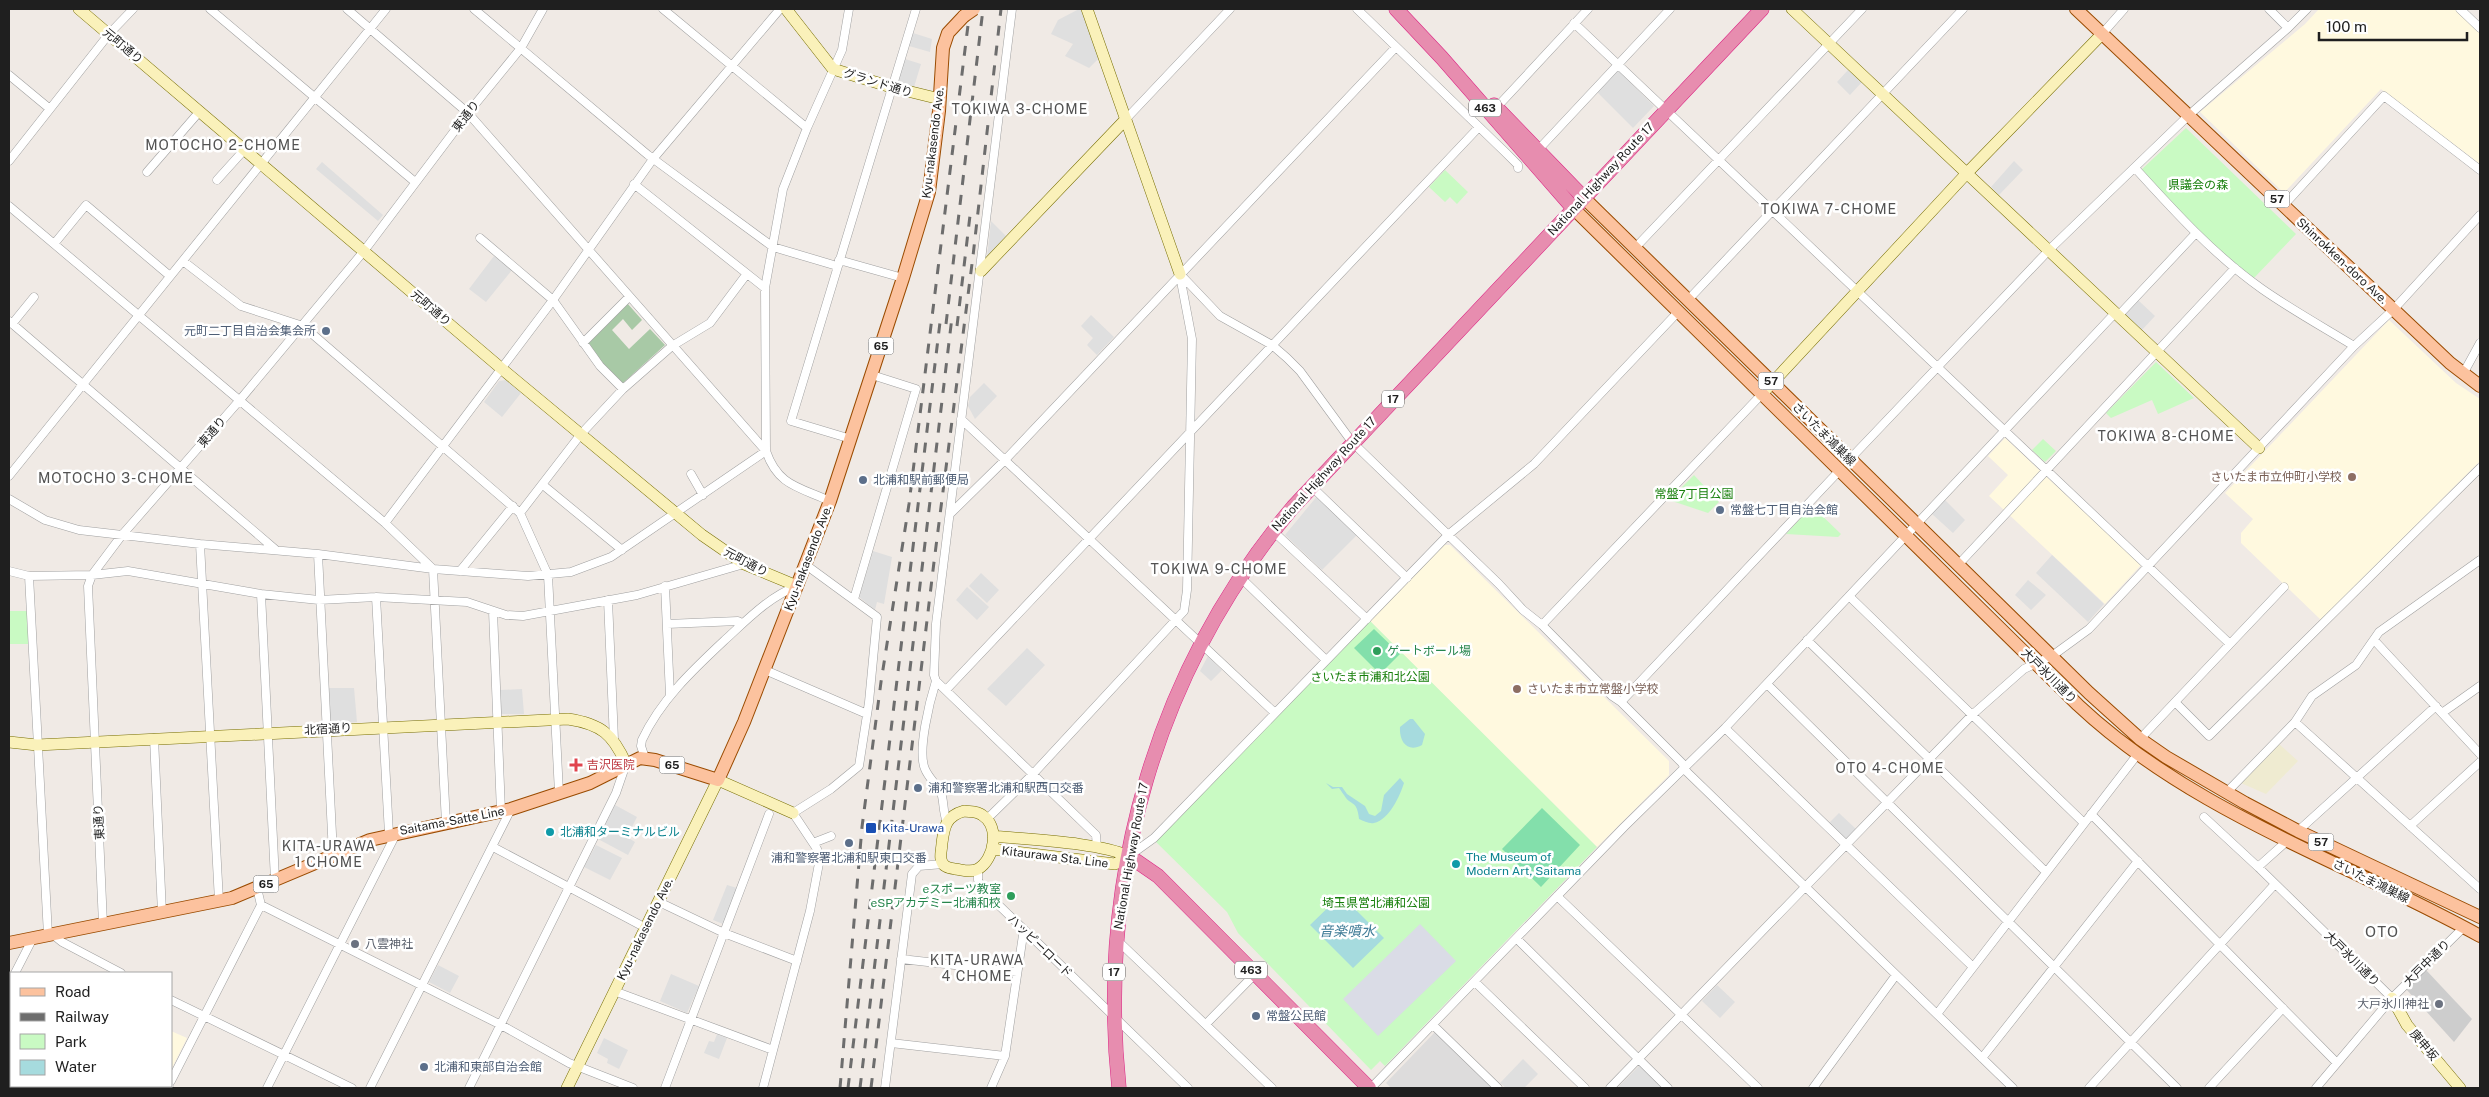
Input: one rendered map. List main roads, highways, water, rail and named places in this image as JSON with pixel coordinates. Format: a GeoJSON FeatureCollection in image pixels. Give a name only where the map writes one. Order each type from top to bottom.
{"type":"FeatureCollection","features":[{"type":"Feature","properties":{"kind":"highway","name":"463"},"geometry":{"type":"LineString","coordinates":[[1396,9],[1442,58],[1573,208]]}},
{"type":"Feature","properties":{"kind":"highway","name":"463"},"geometry":{"type":"LineString","coordinates":[[1406,9],[1584,197]]}},
{"type":"Feature","properties":{"kind":"highway","name":"National Highway Route 17"},"geometry":{"type":"LineString","coordinates":[[1119,1088],[1114,1018],[1114,966],[1116,939],[1140,798],[1163,725],[1201,643],[1240,577],[1273,530],[1311,486],[1762,9]]}},
{"type":"Feature","properties":{"kind":"highway","name":"463"},"geometry":{"type":"LineString","coordinates":[[1129,856],[1158,876],[1370,1088]]}},
{"type":"Feature","properties":{"kind":"main road","name":"Shinrokken-doro Ave."},"geometry":{"type":"LineString","coordinates":[[2076,9],[2463,374],[2480,386]]}},
{"type":"Feature","properties":{"kind":"main road","name":"Kyu-nakasendo Ave."},"geometry":{"type":"LineString","coordinates":[[645,758],[718,780],[765,670],[806,565],[830,501],[872,375],[926,204],[940,99],[945,40],[954,25],[969,12]]}},
{"type":"Feature","properties":{"kind":"main road","name":"さいたま鴻巣線"},"geometry":{"type":"LineString","coordinates":[[1584,197],[1958,565]]}},
{"type":"Feature","properties":{"kind":"main road","name":"さいたま鴻巣線"},"geometry":{"type":"LineString","coordinates":[[1573,208],[1761,395],[1948,576]]}},
{"type":"Feature","properties":{"kind":"main road","name":"大戸氷川通り"},"geometry":{"type":"LineString","coordinates":[[1958,565],[2140,739],[2166,757]]}},
{"type":"Feature","properties":{"kind":"main road","name":"大戸氷川通り"},"geometry":{"type":"LineString","coordinates":[[1948,576],[2098,724],[2157,769]]}},
{"type":"Feature","properties":{"kind":"main road","name":"さいたま鴻巣線"},"geometry":{"type":"LineString","coordinates":[[2166,757],[2298,831],[2478,913]]}},
{"type":"Feature","properties":{"kind":"main road","name":"Saitama-Satte Line"},"geometry":{"type":"LineString","coordinates":[[9,943],[219,901],[257,888],[333,854],[392,833],[506,810],[598,779],[636,759],[645,758]]}},
{"type":"Feature","properties":{"kind":"main road","name":"さいたま鴻巣線"},"geometry":{"type":"LineString","coordinates":[[2157,769],[2206,798],[2287,840],[2480,936]]}},
{"type":"Feature","properties":{"kind":"water"},"geometry":{"type":"Polygon","coordinates":[[[1410,719],[1413,719],[1425,734],[1422,745],[1413,748],[1405,745],[1400,732],[1400,727],[1410,719]]]}},
{"type":"Feature","properties":{"kind":"water"},"geometry":{"type":"Polygon","coordinates":[[[1400,778],[1404,783],[1393,807],[1379,821],[1372,823],[1359,819],[1357,809],[1339,788],[1332,789],[1326,783],[1333,787],[1342,787],[1347,794],[1365,806],[1369,814],[1375,816],[1381,811],[1384,795],[1400,778]]]}},
{"type":"Feature","properties":{"kind":"water","name":"音楽噴水"},"geometry":{"type":"Polygon","coordinates":[[[1341,895],[1384,938],[1353,968],[1310,925],[1341,895]]]}},
{"type":"Feature","properties":{"kind":"railway"},"geometry":{"type":"LineString","coordinates":[[840,1088],[862,827],[881,682],[909,504],[970,9]]}},
{"type":"Feature","properties":{"kind":"railway"},"geometry":{"type":"LineString","coordinates":[[946,324],[983,9]]}},
{"type":"Feature","properties":{"kind":"railway"},"geometry":{"type":"LineString","coordinates":[[871,1088],[973,256],[1001,9]]}},
{"type":"Feature","properties":{"kind":"railway"},"geometry":{"type":"LineString","coordinates":[[957,326],[971,207]]}},
{"type":"Feature","properties":{"kind":"railway"},"geometry":{"type":"LineString","coordinates":[[848,1088],[941,314]]}},
{"type":"Feature","properties":{"kind":"railway"},"geometry":{"type":"LineString","coordinates":[[860,1088],[952,317]]}},
{"type":"Feature","properties":{"kind":"place","name":"元町二丁目自治会集会所"},"geometry":{"type":"Point","coordinates":[326,331]}},
{"type":"Feature","properties":{"kind":"place","name":"さいたま市立仲町小学校"},"geometry":{"type":"Point","coordinates":[2352,477]}},
{"type":"Feature","properties":{"kind":"place","name":"北浦和駅前郵便局"},"geometry":{"type":"Point","coordinates":[863,480]}},
{"type":"Feature","properties":{"kind":"place","name":"常盤七丁目自治会館"},"geometry":{"type":"Point","coordinates":[1720,510]}},
{"type":"Feature","properties":{"kind":"place","name":"ゲートボール場"},"geometry":{"type":"Point","coordinates":[1377,651]}},
{"type":"Feature","properties":{"kind":"place","name":"さいたま市立常盤小学校"},"geometry":{"type":"Point","coordinates":[1517,689]}},
{"type":"Feature","properties":{"kind":"place","name":"吉沢医院"},"geometry":{"type":"Point","coordinates":[576,765]}},
{"type":"Feature","properties":{"kind":"place","name":"浦和警察署北浦和駅西口交番"},"geometry":{"type":"Point","coordinates":[918,788]}},
{"type":"Feature","properties":{"kind":"place","name":"Kita-Urawa"},"geometry":{"type":"Point","coordinates":[871,828]}},
{"type":"Feature","properties":{"kind":"place","name":"北浦和ターミナルビル"},"geometry":{"type":"Point","coordinates":[550,832]}},
{"type":"Feature","properties":{"kind":"place","name":"浦和警察署北浦和駅東口交番"},"geometry":{"type":"Point","coordinates":[849,843]}},
{"type":"Feature","properties":{"kind":"place","name":"The Museum of Modern Art, Saitama"},"geometry":{"type":"Point","coordinates":[1456,864]}},
{"type":"Feature","properties":{"kind":"place","name":"eスポーツ教室 eSPアカデミー北浦和校"},"geometry":{"type":"Point","coordinates":[1011,896]}},
{"type":"Feature","properties":{"kind":"place","name":"八雲神社"},"geometry":{"type":"Point","coordinates":[355,944]}},
{"type":"Feature","properties":{"kind":"place","name":"大戸氷川神社"},"geometry":{"type":"Point","coordinates":[2439,1004]}},
{"type":"Feature","properties":{"kind":"place","name":"常盤公民館"},"geometry":{"type":"Point","coordinates":[1256,1016]}},
{"type":"Feature","properties":{"kind":"place","name":"北浦和東部自治会館"},"geometry":{"type":"Point","coordinates":[424,1067]}},
{"type":"Feature","properties":{"kind":"district","name":"TOKIWA 3-CHOME"},"geometry":{"type":"Point","coordinates":[1020,109]}},
{"type":"Feature","properties":{"kind":"district","name":"MOTOCHO 2-CHOME"},"geometry":{"type":"Point","coordinates":[223,145]}},
{"type":"Feature","properties":{"kind":"district","name":"TOKIWA 7-CHOME"},"geometry":{"type":"Point","coordinates":[1829,209]}},
{"type":"Feature","properties":{"kind":"district","name":"TOKIWA 8-CHOME"},"geometry":{"type":"Point","coordinates":[2166,436]}},
{"type":"Feature","properties":{"kind":"district","name":"MOTOCHO 3-CHOME"},"geometry":{"type":"Point","coordinates":[116,478]}},
{"type":"Feature","properties":{"kind":"district","name":"TOKIWA 9-CHOME"},"geometry":{"type":"Point","coordinates":[1219,569]}},
{"type":"Feature","properties":{"kind":"district","name":"OTO 4-CHOME"},"geometry":{"type":"Point","coordinates":[1890,768]}},
{"type":"Feature","properties":{"kind":"district","name":"KITA-URAWA 1 CHOME"},"geometry":{"type":"Point","coordinates":[329,854]}},
{"type":"Feature","properties":{"kind":"district","name":"OTO"},"geometry":{"type":"Point","coordinates":[2382,931]}},
{"type":"Feature","properties":{"kind":"district","name":"KITA-URAWA 4 CHOME"},"geometry":{"type":"Point","coordinates":[977,968]}},
{"type":"Feature","properties":{"kind":"park label","name":"県議会の森"},"geometry":{"type":"Point","coordinates":[2198,185]}},
{"type":"Feature","properties":{"kind":"park label","name":"常盤7丁目公園"},"geometry":{"type":"Point","coordinates":[1694,494]}},
{"type":"Feature","properties":{"kind":"park label","name":"さいたま市浦和北公園"},"geometry":{"type":"Point","coordinates":[1370,677]}},
{"type":"Feature","properties":{"kind":"park label","name":"埼玉県営北浦和公園"},"geometry":{"type":"Point","coordinates":[1376,903]}}]}
